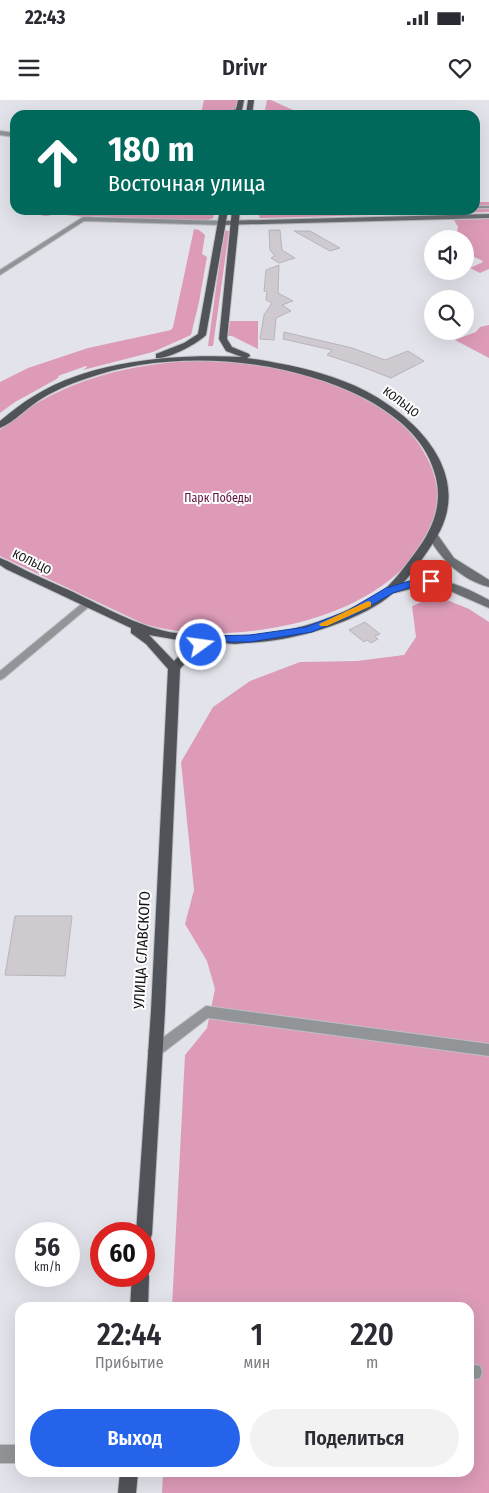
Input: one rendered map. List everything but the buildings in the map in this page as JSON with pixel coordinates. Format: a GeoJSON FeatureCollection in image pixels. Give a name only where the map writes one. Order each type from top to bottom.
{"type":"FeatureCollection","features":[{"type":"Feature","properties":{"kind":"main road"},"geometry":{"type":"LineString","coordinates":[[125,366],[175,350],[202,335],[223,215]]}},
{"type":"Feature","properties":{"kind":"main road"},"geometry":{"type":"LineString","coordinates":[[235,215],[223,339],[229,350],[275,364]]}},
{"type":"Feature","properties":{"kind":"main road"},"geometry":{"type":"LineString","coordinates":[[222,223],[489,216]]}},
{"type":"Feature","properties":{"kind":"main road","name":"КОЛЬЦО"},"geometry":{"type":"LineString","coordinates":[[0,425],[18,410],[54,389],[89,375],[125,366],[189,358],[227,359],[275,364],[307,372],[356,389],[394,411],[412,427],[432,453],[442,481],[443,506],[433,536],[390,591],[354,612],[308,630],[250,639],[211,639],[164,635],[124,621],[0,561]]}},
{"type":"Feature","properties":{"kind":"main road"},"geometry":{"type":"LineString","coordinates":[[433,536],[444,556],[454,564],[489,584]]}},
{"type":"Feature","properties":{"kind":"main road"},"geometry":{"type":"LineString","coordinates":[[390,591],[416,582],[445,582],[458,587],[489,605]]}},
{"type":"Feature","properties":{"kind":"main road"},"geometry":{"type":"LineString","coordinates":[[124,621],[150,641],[174,668],[191,651],[211,639]]}},
{"type":"Feature","properties":{"kind":"main road","name":"УЛИЦА СЛАВСКОГО"},"geometry":{"type":"LineString","coordinates":[[145,1222],[174,668]]}},
{"type":"Feature","properties":{"kind":"main road"},"geometry":{"type":"LineString","coordinates":[[139,1302],[140,1287]]}},
{"type":"Feature","properties":{"kind":"main road"},"geometry":{"type":"LineString","coordinates":[[127,1493],[128,1477]]}},
{"type":"Feature","properties":{"kind":"street"},"geometry":{"type":"LineString","coordinates":[[0,273],[83,219],[222,223]]}},
{"type":"Feature","properties":{"kind":"street"},"geometry":{"type":"LineString","coordinates":[[0,676],[88,603]]}},
{"type":"Feature","properties":{"kind":"street"},"geometry":{"type":"LineString","coordinates":[[155,1051],[206,1012],[489,1050]]}},
{"type":"Feature","properties":{"kind":"street"},"geometry":{"type":"LineString","coordinates":[[0,1454],[15,1454]]}},
{"type":"Feature","properties":{"kind":"green space"},"geometry":{"type":"Polygon","coordinates":[[[204,100],[237,100],[237,106],[231,110],[202,110],[204,100]]]}},
{"type":"Feature","properties":{"kind":"green space"},"geometry":{"type":"Polygon","coordinates":[[[267,100],[271,100],[293,110],[265,110],[267,100]]]}},
{"type":"Feature","properties":{"kind":"green space"},"geometry":{"type":"Polygon","coordinates":[[[480,202],[489,202],[489,212],[480,212],[480,202]]]}},
{"type":"Feature","properties":{"kind":"green space"},"geometry":{"type":"Polygon","coordinates":[[[66,215],[214,215],[213,218],[205,221],[93,216],[92,218],[66,215]]]}},
{"type":"Feature","properties":{"kind":"green space"},"geometry":{"type":"Polygon","coordinates":[[[259,215],[374,215],[260,218],[259,215]]]}},
{"type":"Feature","properties":{"kind":"green space"},"geometry":{"type":"Polygon","coordinates":[[[489,219],[489,269],[480,273],[474,270],[474,266],[483,262],[474,257],[474,230],[457,230],[458,227],[454,220],[489,219]]]}},
{"type":"Feature","properties":{"kind":"green space"},"geometry":{"type":"Polygon","coordinates":[[[194,229],[199,230],[205,235],[202,254],[207,257],[191,335],[153,352],[83,370],[86,366],[58,376],[55,380],[15,402],[0,413],[0,382],[28,368],[88,348],[171,330],[194,229]]]}},
{"type":"Feature","properties":{"kind":"green space"},"geometry":{"type":"Polygon","coordinates":[[[224,230],[229,231],[213,346],[208,346],[224,230]]]}},
{"type":"Feature","properties":{"kind":"green space"},"geometry":{"type":"Polygon","coordinates":[[[230,321],[258,321],[258,349],[232,336],[228,336],[230,321]]]}},
{"type":"Feature","properties":{"kind":"green space"},"geometry":{"type":"Polygon","coordinates":[[[489,325],[489,358],[455,340],[474,340],[474,333],[480,327],[489,325]]]}},
{"type":"Feature","properties":{"kind":"green space","name":"Парк Победы"},"geometry":{"type":"Polygon","coordinates":[[[210,360],[271,367],[335,384],[365,397],[391,414],[413,436],[434,474],[437,487],[437,507],[419,549],[391,579],[355,602],[313,618],[269,629],[224,633],[181,631],[144,624],[0,556],[0,430],[2,428],[25,411],[49,397],[74,385],[100,376],[154,364],[210,360]]]}},
{"type":"Feature","properties":{"kind":"green space"},"geometry":{"type":"Polygon","coordinates":[[[437,596],[469,609],[489,622],[489,1493],[162,1493],[163,1477],[474,1477],[474,1302],[172,1302],[185,1055],[207,1028],[215,989],[207,961],[185,924],[194,890],[181,762],[213,707],[250,681],[300,662],[357,661],[404,655],[416,637],[412,606],[437,596]]]}},
{"type":"Feature","properties":{"kind":"slow traffic"},"geometry":{"type":"LineString","coordinates":[[324,624],[341,618],[368,604]]}},
{"type":"Feature","properties":{"kind":"route"},"geometry":{"type":"LineString","coordinates":[[201,645],[211,639],[250,639],[308,630],[341,618],[390,591],[416,582],[431,581]]}}]}
